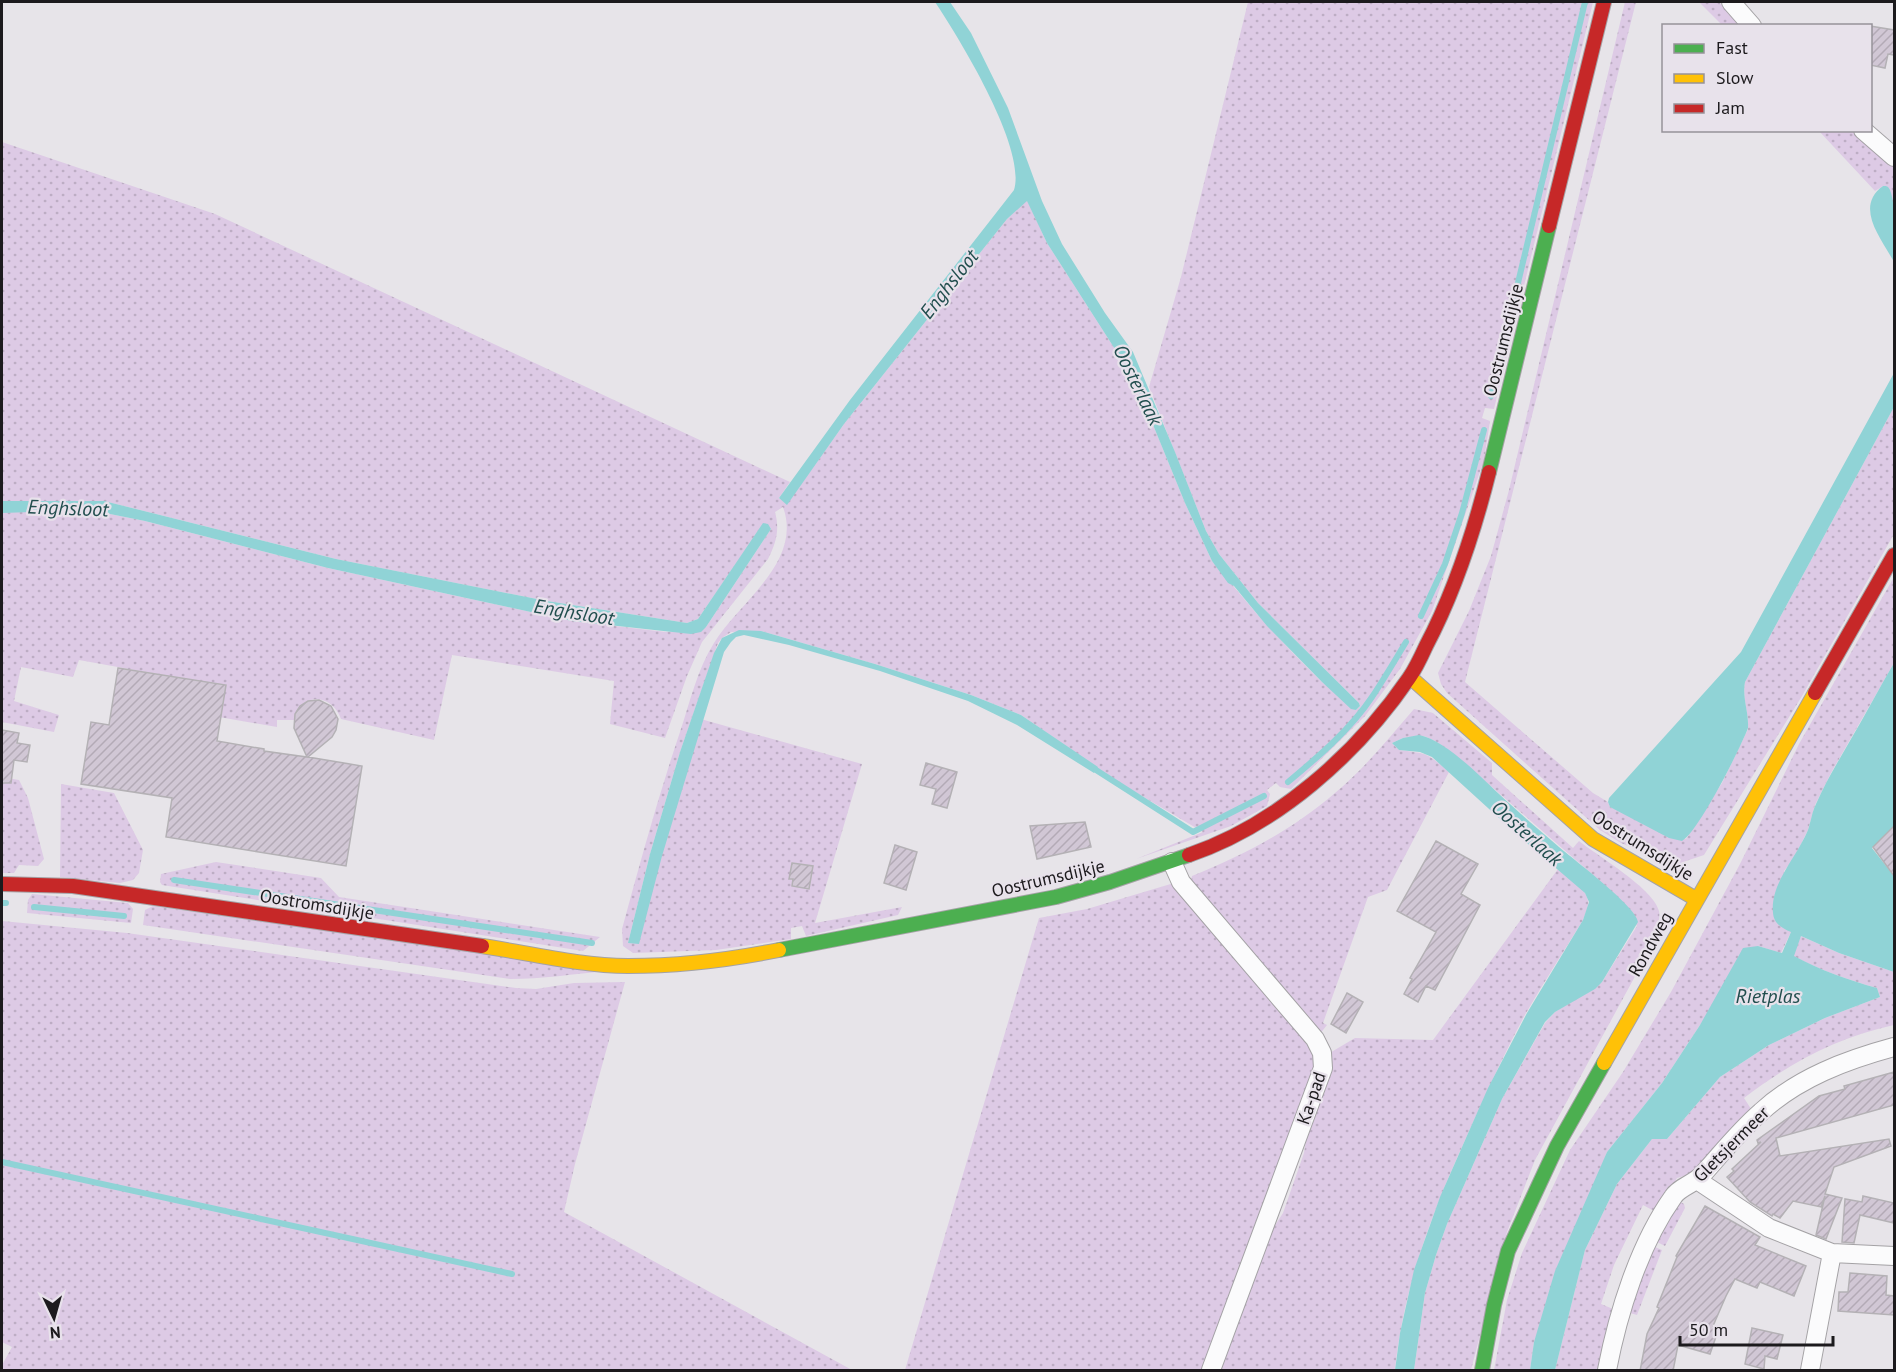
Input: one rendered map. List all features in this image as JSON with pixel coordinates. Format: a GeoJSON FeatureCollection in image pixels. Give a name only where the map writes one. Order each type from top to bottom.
{"type":"FeatureCollection","features":[{"type":"Feature","properties":{"kind":"street","name":"Oostrumsdijkje"},"geometry":{"type":"LineString","coordinates":[[627,966],[703,963],[761,954],[1056,897],[1110,882],[1172,862],[1233,836],[1302,793],[1350,750],[1410,677],[1443,614],[1479,513],[1604,2]]}},
{"type":"Feature","properties":{"kind":"street"},"geometry":{"type":"LineString","coordinates":[[1731,2],[1750,24]]}},
{"type":"Feature","properties":{"kind":"street"},"geometry":{"type":"LineString","coordinates":[[1865,132],[1894,156]]}},
{"type":"Feature","properties":{"kind":"street","name":"Rondweg"},"geometry":{"type":"LineString","coordinates":[[1482,1371],[1494,1305],[1508,1251],[1557,1146],[1894,555]]}},
{"type":"Feature","properties":{"kind":"street","name":"Oostrumsdijkje"},"geometry":{"type":"LineString","coordinates":[[1410,677],[1593,838],[1696,899]]}},
{"type":"Feature","properties":{"kind":"street","name":"Ka-pad"},"geometry":{"type":"LineString","coordinates":[[1172,862],[1181,882],[1315,1039],[1322,1053],[1323,1068],[1211,1371]]}},
{"type":"Feature","properties":{"kind":"street","name":"Oostromsdijkje"},"geometry":{"type":"LineString","coordinates":[[2,884],[73,886],[586,962],[627,966]]}},
{"type":"Feature","properties":{"kind":"street","name":"Gletsjermeer"},"geometry":{"type":"LineString","coordinates":[[1607,1371],[1613,1339],[1631,1281],[1653,1230],[1674,1194],[1697,1180],[1761,1112],[1781,1096],[1821,1072],[1859,1056],[1894,1047]]}},
{"type":"Feature","properties":{"kind":"street"},"geometry":{"type":"LineString","coordinates":[[1697,1180],[1768,1228],[1832,1253],[1894,1256]]}},
{"type":"Feature","properties":{"kind":"street"},"geometry":{"type":"LineString","coordinates":[[1810,1371],[1832,1253]]}},
{"type":"Feature","properties":{"kind":"shaded area"},"geometry":{"type":"Polygon","coordinates":[[[1248,2],[1593,2],[1494,409],[1485,408],[1482,418],[1490,421],[1484,460],[1432,611],[1400,669],[1365,716],[1291,789],[1280,787],[1276,783],[1267,790],[1270,794],[1267,806],[1231,826],[1136,859],[1203,832],[1096,769],[1097,767],[1021,715],[971,695],[761,631],[731,632],[718,643],[680,752],[650,854],[628,943],[697,718],[862,764],[815,923],[902,907],[898,915],[806,936],[802,926],[791,928],[791,939],[716,950],[633,953],[623,946],[622,929],[694,686],[714,643],[777,563],[784,546],[787,527],[783,507],[775,512],[776,536],[768,559],[702,642],[665,738],[610,724],[614,681],[452,655],[434,740],[341,719],[331,704],[316,699],[303,704],[294,720],[277,720],[277,727],[219,717],[162,675],[79,660],[73,677],[21,667],[14,701],[59,715],[54,732],[2,722],[2,506],[34,505],[90,510],[145,521],[328,568],[572,621],[666,632],[706,627],[771,529],[763,524],[698,619],[687,623],[547,601],[336,559],[104,501],[2,501],[2,142],[215,214],[790,482],[779,498],[787,504],[844,424],[1007,219],[1027,200],[1047,243],[1120,357],[1149,415],[1185,503],[1212,561],[1292,652],[1322,682],[1356,710],[1360,706],[1359,703],[1258,603],[1219,554],[1206,531],[1149,387],[1181,277],[1248,2]]]}},
{"type":"Feature","properties":{"kind":"shaded area"},"geometry":{"type":"Polygon","coordinates":[[[1625,2],[1636,2],[1465,682],[1593,793],[1608,802],[1610,807],[1686,839],[1722,783],[1748,729],[1745,682],[1894,407],[1894,534],[1802,696],[1704,855],[1677,864],[1621,843],[1600,830],[1447,693],[1438,673],[1469,611],[1491,556],[1509,490],[1625,2]]]}},
{"type":"Feature","properties":{"kind":"shaded area"},"geometry":{"type":"Polygon","coordinates":[[[1699,2],[1719,2],[1740,24],[1721,24],[1699,2]]]}},
{"type":"Feature","properties":{"kind":"shaded area"},"geometry":{"type":"Polygon","coordinates":[[[1820,132],[1852,132],[1894,166],[1894,211],[1883,186],[1875,191],[1820,132]]]}},
{"type":"Feature","properties":{"kind":"shaded area"},"geometry":{"type":"Polygon","coordinates":[[[1894,577],[1894,663],[1831,773],[1815,805],[1808,830],[1793,860],[1784,871],[1791,932],[1781,953],[1758,946],[1700,1025],[1662,1083],[1607,1152],[1534,1342],[1530,1370],[1494,1370],[1507,1300],[1522,1253],[1570,1150],[1623,1072],[1671,992],[1740,864],[1799,744],[1894,577]]]}},
{"type":"Feature","properties":{"kind":"shaded area"},"geometry":{"type":"Polygon","coordinates":[[[1414,709],[1433,713],[1492,763],[1492,775],[1573,848],[1579,841],[1624,873],[1647,893],[1659,911],[1657,929],[1651,947],[1535,1160],[1507,1232],[1471,1370],[1414,1370],[1425,1293],[1447,1224],[1502,1099],[1545,1023],[1555,1012],[1602,982],[1637,926],[1616,895],[1455,755],[1424,736],[1403,738],[1392,743],[1399,750],[1426,755],[1449,772],[1387,890],[1368,897],[1323,1023],[1327,1025],[1319,1035],[1191,881],[1192,876],[1267,840],[1319,806],[1356,774],[1414,709]]]}},
{"type":"Feature","properties":{"kind":"shaded area"},"geometry":{"type":"Polygon","coordinates":[[[2,777],[19,780],[28,798],[44,859],[38,866],[19,865],[14,873],[2,873],[2,777]]]}},
{"type":"Feature","properties":{"kind":"shaded area"},"geometry":{"type":"Polygon","coordinates":[[[61,784],[114,793],[143,850],[139,873],[133,880],[120,883],[60,877],[61,784]]]}},
{"type":"Feature","properties":{"kind":"shaded area"},"geometry":{"type":"Polygon","coordinates":[[[216,862],[321,878],[339,897],[600,937],[583,951],[162,885],[160,882],[161,874],[216,862]]]}},
{"type":"Feature","properties":{"kind":"shaded area"},"geometry":{"type":"Polygon","coordinates":[[[1558,869],[1576,883],[1587,896],[1587,910],[1517,1030],[1449,1176],[1428,1230],[1411,1285],[1395,1370],[1217,1370],[1268,1236],[1283,1213],[1304,1153],[1308,1127],[1328,1054],[1355,1038],[1433,1040],[1558,869]]]}},
{"type":"Feature","properties":{"kind":"shaded area"},"geometry":{"type":"Polygon","coordinates":[[[1174,883],[1313,1049],[1316,1066],[1205,1370],[905,1370],[1039,918],[1087,909],[1174,883]]]}},
{"type":"Feature","properties":{"kind":"shaded area"},"geometry":{"type":"Polygon","coordinates":[[[32,894],[128,903],[133,909],[131,923],[27,913],[28,900],[32,894]]]}},
{"type":"Feature","properties":{"kind":"shaded area"},"geometry":{"type":"Polygon","coordinates":[[[153,906],[607,971],[510,979],[143,925],[145,910],[153,906]]]}},
{"type":"Feature","properties":{"kind":"shaded area"},"geometry":{"type":"Polygon","coordinates":[[[2,921],[127,933],[516,988],[536,989],[574,983],[625,982],[564,1212],[852,1370],[2,1370],[2,1365],[12,1347],[2,1342],[2,921]]]}},
{"type":"Feature","properties":{"kind":"shaded area"},"geometry":{"type":"Polygon","coordinates":[[[1801,936],[1839,953],[1894,972],[1894,1025],[1833,1044],[1779,1073],[1744,1098],[1753,1112],[1694,1173],[1677,1178],[1658,1210],[1654,1211],[1643,1205],[1614,1265],[1601,1304],[1613,1309],[1601,1370],[1555,1370],[1585,1250],[1617,1184],[1652,1139],[1667,1139],[1720,1077],[1769,1045],[1825,1018],[1880,997],[1877,988],[1813,966],[1793,956],[1801,936]]]}},
{"type":"Feature","properties":{"kind":"shaded area"},"geometry":{"type":"Polygon","coordinates":[[[1679,1201],[1684,1204],[1685,1208],[1665,1246],[1657,1242],[1679,1201]]]}},
{"type":"Feature","properties":{"kind":"shaded area"},"geometry":{"type":"Polygon","coordinates":[[[1655,1247],[1662,1250],[1637,1315],[1630,1313],[1639,1282],[1655,1247]]]}},
{"type":"Feature","properties":{"kind":"water"},"geometry":{"type":"Polygon","coordinates":[[[935,2],[950,2],[971,33],[1008,108],[1042,201],[1062,244],[1105,313],[1133,352],[1206,531],[1219,554],[1258,603],[1359,703],[1360,706],[1356,710],[1351,709],[1322,682],[1267,626],[1234,586],[1228,583],[1212,561],[1185,503],[1149,415],[1120,357],[1047,243],[1027,201],[1007,219],[844,424],[787,505],[779,498],[850,400],[1014,190],[1015,171],[1011,148],[1001,122],[974,66],[935,2]]]}},
{"type":"Feature","properties":{"kind":"water"},"geometry":{"type":"Polygon","coordinates":[[[1883,186],[1887,186],[1892,196],[1895,235],[1894,262],[1877,233],[1870,213],[1875,194],[1883,186]]]}},
{"type":"Feature","properties":{"kind":"water"},"geometry":{"type":"Polygon","coordinates":[[[1894,373],[1894,407],[1745,682],[1748,728],[1728,770],[1698,822],[1682,841],[1669,838],[1610,807],[1609,798],[1741,652],[1894,373]]]}},
{"type":"Feature","properties":{"kind":"water","name":"Enghsloot"},"geometry":{"type":"Polygon","coordinates":[[[2,501],[104,501],[336,559],[547,601],[687,623],[698,619],[763,523],[768,524],[771,529],[706,627],[701,632],[691,634],[572,621],[328,568],[145,521],[90,510],[2,513],[2,501]]]}},
{"type":"Feature","properties":{"kind":"water"},"geometry":{"type":"Polygon","coordinates":[[[739,630],[761,631],[971,695],[1021,715],[1098,767],[1094,773],[1017,725],[968,701],[880,671],[789,645],[744,635],[736,637],[724,652],[662,856],[639,944],[628,943],[650,854],[680,752],[714,653],[722,638],[739,630]]]}},
{"type":"Feature","properties":{"kind":"water","name":"Rietplas"},"geometry":{"type":"Polygon","coordinates":[[[1894,663],[1894,826],[1872,848],[1894,876],[1894,972],[1839,953],[1801,936],[1794,956],[1834,974],[1877,988],[1880,997],[1825,1018],[1769,1045],[1720,1077],[1667,1139],[1652,1139],[1617,1184],[1585,1250],[1555,1370],[1530,1370],[1534,1342],[1555,1271],[1607,1152],[1662,1083],[1700,1025],[1743,948],[1758,946],[1782,953],[1791,932],[1775,920],[1773,902],[1776,891],[1808,830],[1824,787],[1894,663]]]}},
{"type":"Feature","properties":{"kind":"water","name":"Oosterlaak"},"geometry":{"type":"Polygon","coordinates":[[[1419,735],[1443,746],[1467,764],[1528,821],[1616,895],[1635,915],[1638,922],[1602,982],[1595,989],[1555,1012],[1545,1022],[1502,1099],[1447,1224],[1436,1255],[1425,1293],[1414,1370],[1395,1370],[1400,1333],[1414,1270],[1440,1197],[1488,1088],[1527,1013],[1583,920],[1589,902],[1585,893],[1432,757],[1420,752],[1399,750],[1392,743],[1419,735]]]}},
{"type":"Feature","properties":{"kind":"building"},"geometry":{"type":"Polygon","coordinates":[[[1872,26],[1894,30],[1894,55],[1888,54],[1885,68],[1872,65],[1872,26]]]}},
{"type":"Feature","properties":{"kind":"building"},"geometry":{"type":"Polygon","coordinates":[[[118,668],[226,685],[217,741],[264,749],[264,751],[307,757],[294,728],[295,714],[300,706],[308,701],[319,700],[331,706],[338,719],[336,730],[332,737],[308,757],[362,766],[346,866],[166,837],[172,798],[81,784],[91,722],[109,725],[118,668]]]}},
{"type":"Feature","properties":{"kind":"building"},"geometry":{"type":"Polygon","coordinates":[[[2,730],[19,733],[17,743],[30,745],[27,762],[14,760],[11,783],[2,783],[2,730]]]}},
{"type":"Feature","properties":{"kind":"building"},"geometry":{"type":"Polygon","coordinates":[[[926,763],[957,772],[947,808],[932,804],[936,789],[920,785],[926,763]]]}},
{"type":"Feature","properties":{"kind":"building"},"geometry":{"type":"Polygon","coordinates":[[[1085,822],[1091,847],[1037,859],[1030,826],[1085,822]]]}},
{"type":"Feature","properties":{"kind":"building"},"geometry":{"type":"Polygon","coordinates":[[[1894,826],[1894,876],[1873,847],[1894,826]]]}},
{"type":"Feature","properties":{"kind":"building"},"geometry":{"type":"Polygon","coordinates":[[[1436,841],[1478,864],[1461,894],[1480,905],[1435,990],[1426,986],[1418,1002],[1404,994],[1412,979],[1410,978],[1436,932],[1397,911],[1436,841]]]}},
{"type":"Feature","properties":{"kind":"building"},"geometry":{"type":"Polygon","coordinates":[[[895,845],[917,852],[906,890],[884,883],[895,845]]]}},
{"type":"Feature","properties":{"kind":"building"},"geometry":{"type":"Polygon","coordinates":[[[792,863],[813,866],[809,889],[792,886],[793,879],[789,879],[792,863]]]}},
{"type":"Feature","properties":{"kind":"building"},"geometry":{"type":"Polygon","coordinates":[[[1347,993],[1363,1002],[1346,1033],[1331,1024],[1347,993]]]}},
{"type":"Feature","properties":{"kind":"building"},"geometry":{"type":"Polygon","coordinates":[[[1894,1072],[1894,1105],[1776,1138],[1780,1156],[1889,1139],[1891,1146],[1834,1167],[1825,1194],[1842,1198],[1826,1239],[1816,1235],[1825,1196],[1821,1207],[1793,1201],[1780,1218],[1773,1214],[1772,1216],[1750,1202],[1727,1177],[1734,1171],[1732,1169],[1761,1142],[1758,1143],[1757,1140],[1819,1096],[1845,1089],[1844,1086],[1894,1072]]]}},
{"type":"Feature","properties":{"kind":"building"},"geometry":{"type":"Polygon","coordinates":[[[1863,1196],[1894,1203],[1894,1223],[1860,1215],[1854,1243],[1842,1242],[1845,1199],[1862,1202],[1863,1196]]]}},
{"type":"Feature","properties":{"kind":"building"},"geometry":{"type":"Polygon","coordinates":[[[1705,1206],[1760,1237],[1755,1245],[1806,1266],[1794,1296],[1760,1282],[1757,1288],[1735,1279],[1713,1326],[1719,1328],[1710,1354],[1678,1345],[1673,1371],[1640,1371],[1647,1334],[1659,1308],[1657,1307],[1676,1256],[1705,1206]]]}},
{"type":"Feature","properties":{"kind":"building"},"geometry":{"type":"Polygon","coordinates":[[[1850,1273],[1887,1276],[1886,1295],[1894,1296],[1894,1315],[1838,1311],[1839,1292],[1848,1292],[1850,1273]]]}},
{"type":"Feature","properties":{"kind":"building"},"geometry":{"type":"Polygon","coordinates":[[[1752,1328],[1783,1335],[1777,1359],[1765,1356],[1764,1369],[1745,1364],[1752,1328]]]}},
{"type":"Feature","properties":{"kind":"waterway"},"geometry":{"type":"LineString","coordinates":[[1491,396],[1585,2]]}},
{"type":"Feature","properties":{"kind":"waterway"},"geometry":{"type":"LineString","coordinates":[[1421,616],[1445,564],[1462,513],[1484,430]]}},
{"type":"Feature","properties":{"kind":"waterway"},"geometry":{"type":"LineString","coordinates":[[1288,782],[1354,721],[1372,697],[1406,642]]}},
{"type":"Feature","properties":{"kind":"waterway"},"geometry":{"type":"LineString","coordinates":[[1096,770],[1193,832],[1264,796]]}},
{"type":"Feature","properties":{"kind":"waterway"},"geometry":{"type":"LineString","coordinates":[[174,880],[592,943]]}},
{"type":"Feature","properties":{"kind":"waterway"},"geometry":{"type":"LineString","coordinates":[[34,907],[124,916]]}},
{"type":"Feature","properties":{"kind":"waterway"},"geometry":{"type":"LineString","coordinates":[[2,1162],[512,1274]]}},
{"type":"Feature","properties":{"kind":"traffic: fast"},"geometry":{"type":"LineString","coordinates":[[1489,472],[1549,226]]}},
{"type":"Feature","properties":{"kind":"traffic: fast"},"geometry":{"type":"LineString","coordinates":[[779,950],[1056,897],[1110,882],[1189,855]]}},
{"type":"Feature","properties":{"kind":"traffic: fast"},"geometry":{"type":"LineString","coordinates":[[1482,1370],[1494,1305],[1508,1251],[1557,1146],[1604,1063]]}},
{"type":"Feature","properties":{"kind":"traffic: slow"},"geometry":{"type":"LineString","coordinates":[[1410,677],[1593,839],[1696,899]]}},
{"type":"Feature","properties":{"kind":"traffic: slow"},"geometry":{"type":"LineString","coordinates":[[1604,1063],[1815,693]]}},
{"type":"Feature","properties":{"kind":"traffic: slow"},"geometry":{"type":"LineString","coordinates":[[482,946],[574,962],[628,966],[704,962],[779,950]]}},
{"type":"Feature","properties":{"kind":"traffic: jam"},"geometry":{"type":"LineString","coordinates":[[1549,226],[1604,2]]}},
{"type":"Feature","properties":{"kind":"traffic: jam"},"geometry":{"type":"LineString","coordinates":[[1189,855],[1222,842],[1284,806],[1340,759],[1388,706],[1414,670],[1446,604],[1470,539],[1489,472]]}},
{"type":"Feature","properties":{"kind":"traffic: jam"},"geometry":{"type":"LineString","coordinates":[[1815,693],[1894,555]]}},
{"type":"Feature","properties":{"kind":"traffic: jam"},"geometry":{"type":"LineString","coordinates":[[2,884],[73,886],[482,946]]}}]}
